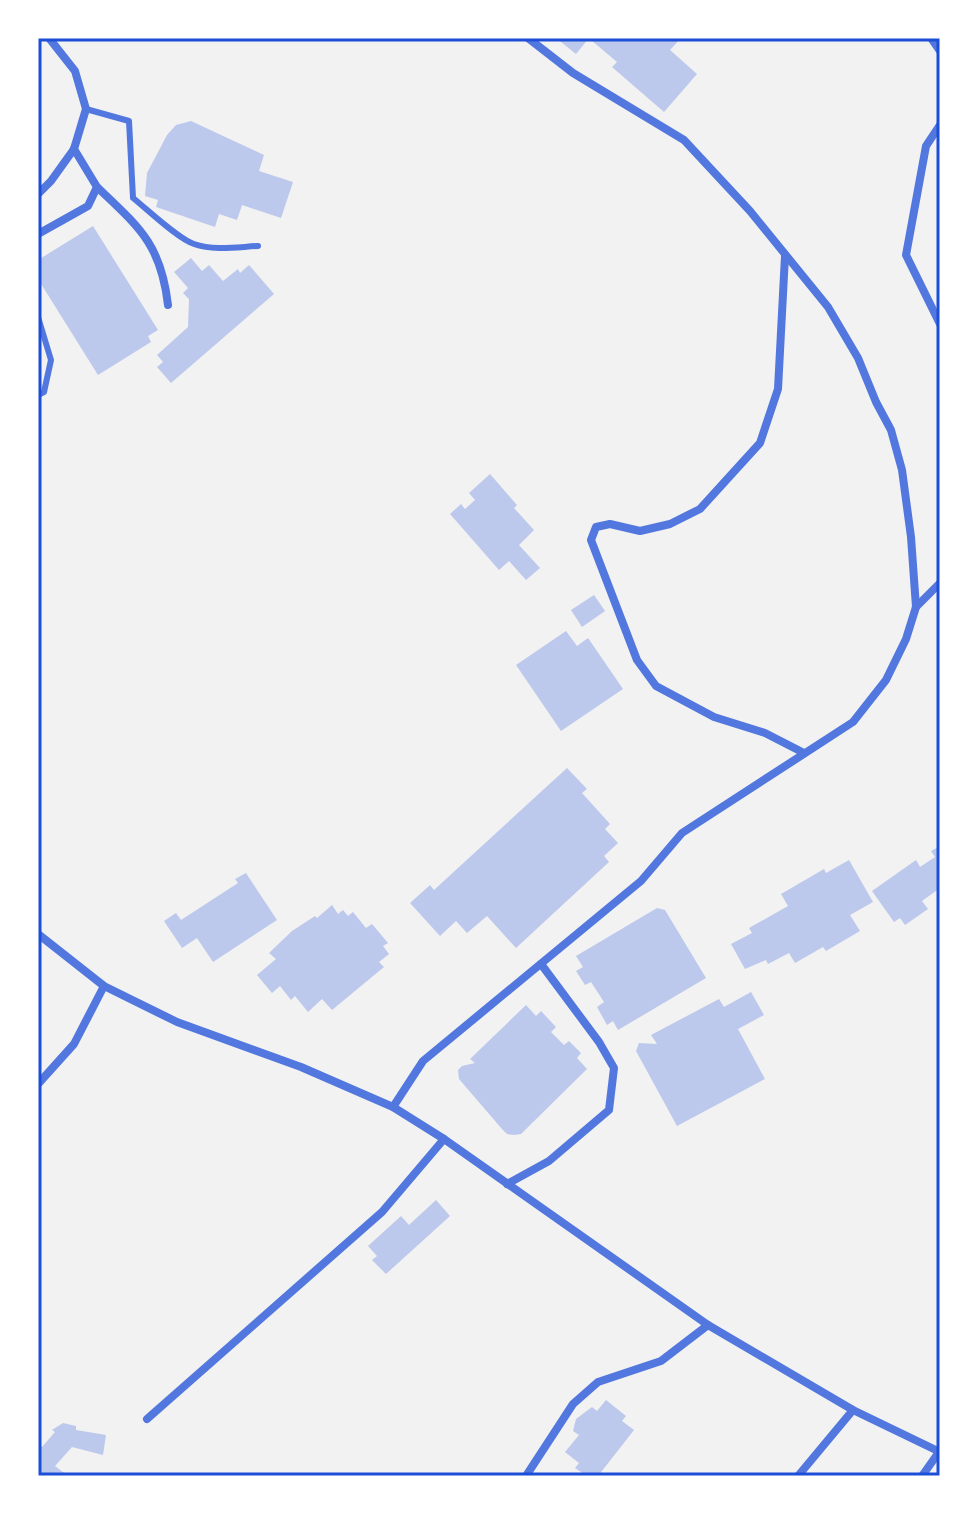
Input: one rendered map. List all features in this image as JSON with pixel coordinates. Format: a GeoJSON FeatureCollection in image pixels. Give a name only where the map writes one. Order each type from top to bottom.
{"type":"FeatureCollection","features":[{"type":"Feature","properties":{"kind":"street"},"geometry":{"type":"LineString","coordinates":[[38,194],[74,149],[86,109],[75,71],[49,38]]}},
{"type":"Feature","properties":{"kind":"street"},"geometry":{"type":"LineString","coordinates":[[393,1107],[423,1061],[641,881],[682,833],[853,722],[886,680],[906,639],[916,607],[902,470],[891,430],[858,358],[828,307],[750,211],[684,140],[573,73],[528,38]]}},
{"type":"Feature","properties":{"kind":"street"},"geometry":{"type":"LineString","coordinates":[[931,38],[940,51]]}},
{"type":"Feature","properties":{"kind":"street"},"geometry":{"type":"LineString","coordinates":[[939,123],[926,146],[906,255],[940,324]]}},
{"type":"Feature","properties":{"kind":"street"},"geometry":{"type":"LineString","coordinates":[[74,149],[97,187],[153,245],[162,270],[168,305]]}},
{"type":"Feature","properties":{"kind":"street"},"geometry":{"type":"LineString","coordinates":[[38,234],[88,206],[97,187]]}},
{"type":"Feature","properties":{"kind":"street"},"geometry":{"type":"LineString","coordinates":[[785,256],[778,389],[760,443],[700,509],[670,524],[640,531],[610,524],[596,527],[591,540],[637,660],[656,686],[714,717],[765,733],[804,753]]}},
{"type":"Feature","properties":{"kind":"street"},"geometry":{"type":"LineString","coordinates":[[916,607],[940,583]]}},
{"type":"Feature","properties":{"kind":"street"},"geometry":{"type":"LineString","coordinates":[[38,934],[104,986],[177,1022],[301,1067],[393,1107],[444,1139],[708,1325],[853,1410],[940,1452],[922,1476]]}},
{"type":"Feature","properties":{"kind":"street"},"geometry":{"type":"LineString","coordinates":[[507,1184],[549,1161],[609,1110],[614,1068],[599,1042],[541,964]]}},
{"type":"Feature","properties":{"kind":"street"},"geometry":{"type":"LineString","coordinates":[[38,1084],[74,1044],[104,986]]}},
{"type":"Feature","properties":{"kind":"street"},"geometry":{"type":"LineString","coordinates":[[147,1419],[382,1212],[444,1139]]}},
{"type":"Feature","properties":{"kind":"street"},"geometry":{"type":"LineString","coordinates":[[526,1476],[573,1404],[598,1382],[661,1361],[708,1325]]}},
{"type":"Feature","properties":{"kind":"street"},"geometry":{"type":"LineString","coordinates":[[798,1476],[853,1410]]}},
{"type":"Feature","properties":{"kind":"lane"},"geometry":{"type":"LineString","coordinates":[[86,109],[129,121],[133,198],[162,222],[192,244],[224,248],[258,246]]}},
{"type":"Feature","properties":{"kind":"lane"},"geometry":{"type":"LineString","coordinates":[[38,317],[51,360],[44,392],[38,395]]}},
{"type":"Feature","properties":{"kind":"building"},"geometry":{"type":"Polygon","coordinates":[[[556,38],[589,38],[576,54],[556,38]]]}},
{"type":"Feature","properties":{"kind":"building"},"geometry":{"type":"Polygon","coordinates":[[[681,38],[670,50],[697,74],[664,112],[612,67],[617,62],[591,40],[681,38]]]}},
{"type":"Feature","properties":{"kind":"building"},"geometry":{"type":"Polygon","coordinates":[[[191,121],[264,155],[259,171],[293,182],[281,218],[242,205],[237,220],[219,214],[215,227],[156,207],[158,200],[145,196],[147,173],[167,135],[176,125],[191,121]]]}},
{"type":"Feature","properties":{"kind":"building"},"geometry":{"type":"Polygon","coordinates":[[[93,226],[158,330],[148,336],[151,342],[98,375],[38,279],[38,260],[93,226]]]}},
{"type":"Feature","properties":{"kind":"building"},"geometry":{"type":"Polygon","coordinates":[[[191,258],[202,271],[209,265],[223,281],[249,265],[274,294],[171,383],[157,367],[163,362],[157,355],[188,327],[189,299],[183,293],[188,288],[174,272],[191,258]]]}},
{"type":"Feature","properties":{"kind":"building"},"geometry":{"type":"Polygon","coordinates":[[[490,474],[534,530],[519,545],[540,568],[526,580],[509,561],[499,570],[450,514],[461,504],[465,509],[475,500],[469,493],[490,474]]]}},
{"type":"Feature","properties":{"kind":"building"},"geometry":{"type":"Polygon","coordinates":[[[594,595],[605,611],[582,627],[571,610],[594,595]]]}},
{"type":"Feature","properties":{"kind":"building"},"geometry":{"type":"Polygon","coordinates":[[[566,631],[577,646],[588,638],[623,689],[561,731],[516,665],[566,631]]]}},
{"type":"Feature","properties":{"kind":"building"},"geometry":{"type":"Polygon","coordinates":[[[567,768],[587,789],[582,793],[610,824],[605,829],[618,843],[604,856],[609,862],[516,948],[487,916],[467,933],[456,921],[440,936],[410,903],[430,885],[434,890],[567,768]]]}},
{"type":"Feature","properties":{"kind":"building"},"geometry":{"type":"Polygon","coordinates":[[[940,846],[940,888],[922,901],[928,909],[905,925],[900,918],[894,922],[872,891],[916,860],[920,867],[935,857],[931,851],[940,846]]]}},
{"type":"Feature","properties":{"kind":"building"},"geometry":{"type":"Polygon","coordinates":[[[849,860],[873,902],[850,915],[860,931],[826,951],[823,947],[795,963],[789,953],[768,964],[766,960],[745,969],[731,944],[752,933],[749,928],[788,906],[781,894],[824,869],[826,873],[849,860]]]}},
{"type":"Feature","properties":{"kind":"building"},"geometry":{"type":"Polygon","coordinates":[[[246,873],[277,920],[213,962],[197,938],[182,948],[164,921],[176,913],[181,920],[238,883],[235,879],[246,873]]]}},
{"type":"Feature","properties":{"kind":"building"},"geometry":{"type":"Polygon","coordinates":[[[332,905],[338,914],[343,910],[348,916],[353,912],[366,928],[372,924],[388,943],[383,946],[389,954],[379,962],[384,967],[332,1010],[322,999],[308,1012],[295,996],[291,1000],[280,986],[272,993],[257,975],[276,959],[269,953],[292,931],[315,916],[317,918],[332,905]]]}},
{"type":"Feature","properties":{"kind":"building"},"geometry":{"type":"Polygon","coordinates":[[[657,908],[665,910],[706,978],[618,1030],[613,1021],[607,1025],[597,1007],[604,1002],[591,982],[585,985],[576,971],[583,967],[576,956],[657,908]]]}},
{"type":"Feature","properties":{"kind":"building"},"geometry":{"type":"Polygon","coordinates":[[[751,992],[764,1015],[738,1029],[765,1079],[677,1126],[636,1051],[639,1043],[657,1044],[651,1035],[719,999],[724,1007],[751,992]]]}},
{"type":"Feature","properties":{"kind":"building"},"geometry":{"type":"Polygon","coordinates":[[[526,1005],[536,1016],[541,1011],[556,1027],[551,1032],[564,1045],[569,1041],[581,1053],[577,1058],[587,1069],[521,1134],[514,1135],[502,1129],[459,1079],[458,1070],[475,1063],[470,1059],[526,1005]]]}},
{"type":"Feature","properties":{"kind":"building"},"geometry":{"type":"Polygon","coordinates":[[[436,1200],[450,1216],[386,1274],[372,1260],[377,1256],[368,1246],[401,1216],[409,1225],[436,1200]]]}},
{"type":"Feature","properties":{"kind":"building"},"geometry":{"type":"Polygon","coordinates":[[[606,1400],[626,1416],[622,1421],[634,1430],[598,1476],[587,1476],[575,1468],[579,1463],[565,1452],[579,1435],[573,1431],[576,1419],[592,1407],[597,1411],[606,1400]]]}},
{"type":"Feature","properties":{"kind":"building"},"geometry":{"type":"Polygon","coordinates":[[[63,1423],[76,1426],[76,1430],[106,1435],[103,1455],[72,1447],[55,1466],[68,1476],[38,1476],[38,1443],[42,1447],[55,1432],[52,1430],[63,1423]]]}}]}
